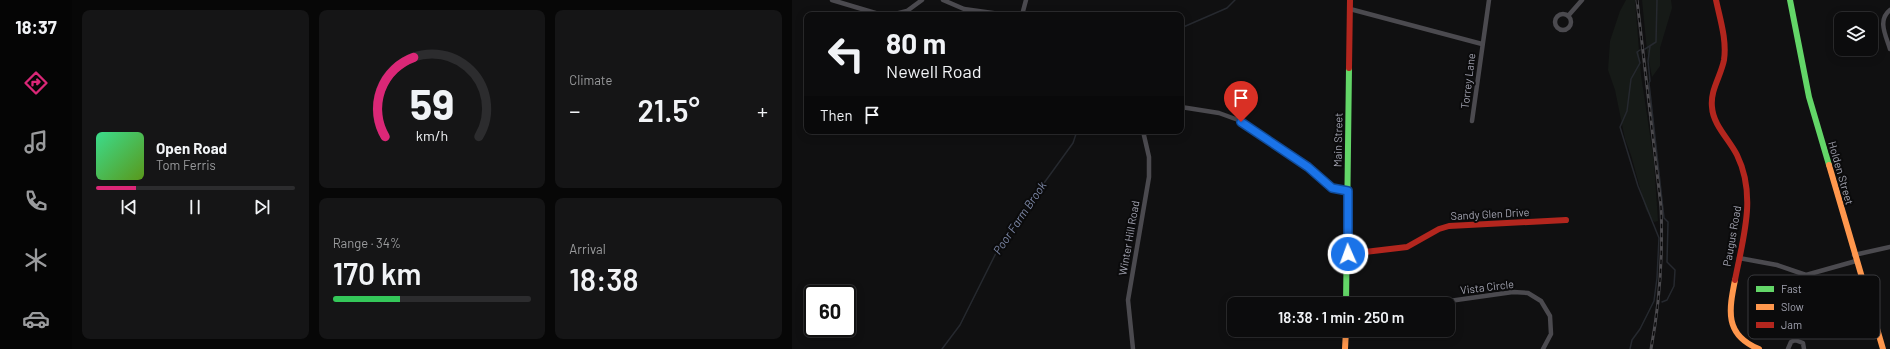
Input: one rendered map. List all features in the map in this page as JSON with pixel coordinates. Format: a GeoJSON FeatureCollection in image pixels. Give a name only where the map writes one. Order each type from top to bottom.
{"type":"FeatureCollection","features":[{"type":"Feature","properties":{"kind":"main road","name":"Main Street"},"geometry":{"type":"LineString","coordinates":[[1346,297],[1350,0]]}},
{"type":"Feature","properties":{"kind":"main road","name":"Paugus Road"},"geometry":{"type":"LineString","coordinates":[[1716,0],[1724,44],[1724,59],[1713,93],[1712,105],[1717,121],[1736,153],[1746,181],[1748,206],[1730,306],[1730,318],[1735,330],[1742,340],[1759,349]]}},
{"type":"Feature","properties":{"kind":"main road","name":"Holden Street"},"geometry":{"type":"LineString","coordinates":[[1790,0],[1809,97],[1860,275]]}},
{"type":"Feature","properties":{"kind":"main road","name":"Sandy Glen Drive"},"geometry":{"type":"LineString","coordinates":[[1348,254],[1407,247],[1439,229],[1449,226],[1566,220]]}},
{"type":"Feature","properties":{"kind":"main road"},"geometry":{"type":"LineString","coordinates":[[1345,349],[1346,337]]}},
{"type":"Feature","properties":{"kind":"main road","name":"Holden Street"},"geometry":{"type":"LineString","coordinates":[[1880,339],[1883,349]]}},
{"type":"Feature","properties":{"kind":"street"},"geometry":{"type":"LineString","coordinates":[[832,0],[872,12]]}},
{"type":"Feature","properties":{"kind":"street"},"geometry":{"type":"LineString","coordinates":[[903,12],[907,11],[922,0]]}},
{"type":"Feature","properties":{"kind":"street"},"geometry":{"type":"LineString","coordinates":[[943,0],[964,9],[986,12]]}},
{"type":"Feature","properties":{"kind":"street"},"geometry":{"type":"LineString","coordinates":[[1023,12],[1026,0]]}},
{"type":"Feature","properties":{"kind":"street","name":"Torrey Lane"},"geometry":{"type":"LineString","coordinates":[[1472,120],[1489,0]]}},
{"type":"Feature","properties":{"kind":"street"},"geometry":{"type":"LineString","coordinates":[[1568,16],[1582,0]]}},
{"type":"Feature","properties":{"kind":"street"},"geometry":{"type":"LineString","coordinates":[[1350,9],[1482,44]]}},
{"type":"Feature","properties":{"kind":"street"},"geometry":{"type":"LineString","coordinates":[[1890,10],[1884,16],[1883,23],[1890,49]]}},
{"type":"Feature","properties":{"kind":"street"},"geometry":{"type":"LineString","coordinates":[[1184,107],[1218,113],[1241,122],[1308,167],[1332,188],[1348,191]]}},
{"type":"Feature","properties":{"kind":"street","name":"Winter Hill Road"},"geometry":{"type":"LineString","coordinates":[[1134,349],[1128,311],[1128,295],[1149,171],[1148,153],[1144,134]]}},
{"type":"Feature","properties":{"kind":"street"},"geometry":{"type":"LineString","coordinates":[[1739,258],[1777,265],[1806,275],[1890,247]]}},
{"type":"Feature","properties":{"kind":"street","name":"Vista Circle"},"geometry":{"type":"LineString","coordinates":[[1455,300],[1514,292],[1528,293],[1541,301],[1550,316],[1551,334],[1543,349]]}},
{"type":"Feature","properties":{"kind":"street"},"geometry":{"type":"LineString","coordinates":[[1788,349],[1790,342],[1795,340],[1802,343],[1804,349]]}},
{"type":"Feature","properties":{"kind":"shaded area"},"geometry":{"type":"Polygon","coordinates":[[[1626,0],[1635,0],[1641,75],[1654,162],[1658,221],[1654,222],[1646,210],[1631,155],[1625,139],[1615,90],[1608,70],[1610,41],[1620,11],[1626,0]]]}},
{"type":"Feature","properties":{"kind":"shaded area"},"geometry":{"type":"Polygon","coordinates":[[[1642,0],[1671,0],[1672,8],[1660,48],[1660,66],[1652,77],[1647,51],[1642,0]]]}},
{"type":"Feature","properties":{"kind":"waterway","name":"Poor Farm Brook"},"geometry":{"type":"LineString","coordinates":[[1184,27],[1227,8],[1235,0]]}},
{"type":"Feature","properties":{"kind":"waterway"},"geometry":{"type":"LineString","coordinates":[[1645,49],[1656,42],[1657,0]]}},
{"type":"Feature","properties":{"kind":"waterway"},"geometry":{"type":"LineString","coordinates":[[1650,46],[1648,61],[1649,83],[1664,218],[1668,222],[1667,262],[1675,270],[1674,286],[1667,300],[1662,302]]}},
{"type":"Feature","properties":{"kind":"waterway"},"geometry":{"type":"LineString","coordinates":[[1630,349],[1632,340],[1640,329],[1654,301],[1659,238],[1638,186],[1620,127],[1627,111],[1631,79],[1640,63],[1637,52],[1640,50]]}},
{"type":"Feature","properties":{"kind":"waterway","name":"Poor Farm Brook"},"geometry":{"type":"LineString","coordinates":[[942,349],[960,325],[1002,241],[1073,143],[1076,134]]}},
{"type":"Feature","properties":{"kind":"railway"},"geometry":{"type":"LineString","coordinates":[[1637,0],[1661,207],[1662,243],[1660,278],[1657,313],[1651,349]]}},
{"type":"Feature","properties":{"kind":"traffic: fast"},"geometry":{"type":"LineString","coordinates":[[1790,0],[1809,97],[1829,165]]}},
{"type":"Feature","properties":{"kind":"traffic: fast"},"geometry":{"type":"LineString","coordinates":[[1346,297],[1349,68]]}},
{"type":"Feature","properties":{"kind":"traffic: slow"},"geometry":{"type":"LineString","coordinates":[[1829,165],[1861,275]]}},
{"type":"Feature","properties":{"kind":"traffic: slow"},"geometry":{"type":"LineString","coordinates":[[1735,280],[1731,301],[1734,329],[1740,337],[1759,349]]}},
{"type":"Feature","properties":{"kind":"traffic: slow"},"geometry":{"type":"LineString","coordinates":[[1345,349],[1346,337]]}},
{"type":"Feature","properties":{"kind":"traffic: slow"},"geometry":{"type":"LineString","coordinates":[[1880,339],[1883,349]]}},
{"type":"Feature","properties":{"kind":"traffic: jam"},"geometry":{"type":"LineString","coordinates":[[1349,68],[1350,0]]}},
{"type":"Feature","properties":{"kind":"traffic: jam"},"geometry":{"type":"LineString","coordinates":[[1716,0],[1723,30],[1725,52],[1723,66],[1714,89],[1712,101],[1713,114],[1718,126],[1737,155],[1743,170],[1746,186],[1746,217],[1735,280]]}},
{"type":"Feature","properties":{"kind":"traffic: jam"},"geometry":{"type":"LineString","coordinates":[[1348,254],[1407,247],[1439,229],[1449,226],[1566,220]]}},
{"type":"Feature","properties":{"kind":"route"},"geometry":{"type":"LineString","coordinates":[[1241,122],[1315,172],[1332,188],[1348,191],[1348,254]]}}]}
